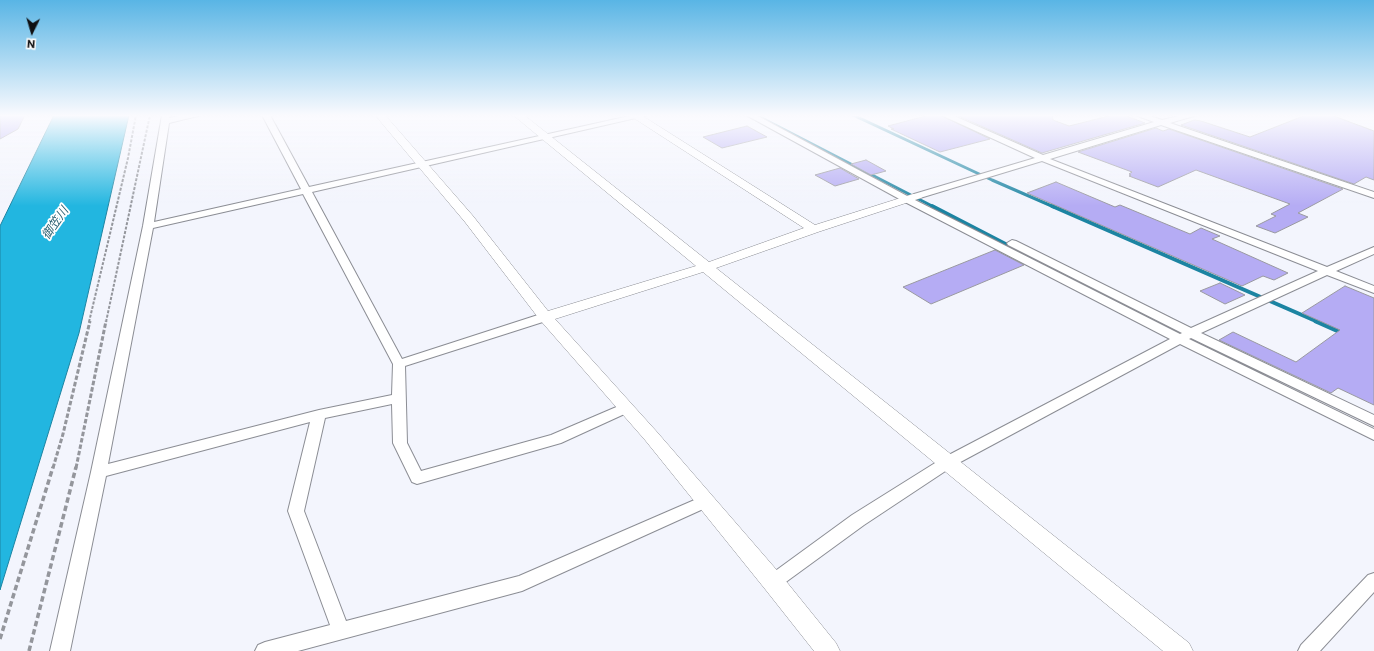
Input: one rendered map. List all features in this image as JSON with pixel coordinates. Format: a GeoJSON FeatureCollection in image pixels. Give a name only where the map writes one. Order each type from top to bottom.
{"type":"FeatureCollection","features":[{"type":"Feature","properties":{"kind":"street"},"geometry":{"type":"LineString","coordinates":[[60,651],[99,472],[148,226],[161,145]]}},
{"type":"Feature","properties":{"kind":"street"},"geometry":{"type":"LineString","coordinates":[[282,145],[399,364],[400,443],[418,478],[556,440],[626,408]]}},
{"type":"Feature","properties":{"kind":"street"},"geometry":{"type":"LineString","coordinates":[[406,145],[469,219],[545,317],[706,501],[828,651]]}},
{"type":"Feature","properties":{"kind":"street"},"geometry":{"type":"LineString","coordinates":[[148,226],[506,145]]}},
{"type":"Feature","properties":{"kind":"street"},"geometry":{"type":"LineString","coordinates":[[554,145],[1181,651]]}},
{"type":"Feature","properties":{"kind":"street"},"geometry":{"type":"LineString","coordinates":[[684,145],[814,229]]}},
{"type":"Feature","properties":{"kind":"street"},"geometry":{"type":"LineString","coordinates":[[810,145],[1185,336],[1374,435]]}},
{"type":"Feature","properties":{"kind":"street"},"geometry":{"type":"LineString","coordinates":[[818,145],[912,197]]}},
{"type":"Feature","properties":{"kind":"street"},"geometry":{"type":"LineString","coordinates":[[1014,145],[1044,159],[1374,290]]}},
{"type":"Feature","properties":{"kind":"street"},"geometry":{"type":"LineString","coordinates":[[399,364],[706,267],[814,229],[912,197],[1088,145]]}},
{"type":"Feature","properties":{"kind":"street"},"geometry":{"type":"LineString","coordinates":[[1227,145],[1374,195]]}},
{"type":"Feature","properties":{"kind":"street"},"geometry":{"type":"LineString","coordinates":[[773,582],[858,520],[948,462],[1185,336],[1374,250]]}},
{"type":"Feature","properties":{"kind":"street"},"geometry":{"type":"LineString","coordinates":[[1185,336],[1374,421]]}},
{"type":"Feature","properties":{"kind":"street"},"geometry":{"type":"LineString","coordinates":[[99,472],[319,415],[399,398]]}},
{"type":"Feature","properties":{"kind":"street"},"geometry":{"type":"LineString","coordinates":[[319,415],[296,512],[341,631]]}},
{"type":"Feature","properties":{"kind":"street"},"geometry":{"type":"LineString","coordinates":[[265,651],[522,583],[706,501]]}},
{"type":"Feature","properties":{"kind":"street"},"geometry":{"type":"LineString","coordinates":[[1308,651],[1374,580]]}},
{"type":"Feature","properties":{"kind":"path"},"geometry":{"type":"LineString","coordinates":[[0,639],[63,434],[130,145]]}},
{"type":"Feature","properties":{"kind":"path"},"geometry":{"type":"LineString","coordinates":[[29,651],[74,475],[144,145]]}},
{"type":"Feature","properties":{"kind":"water","name":"御笠川"},"geometry":{"type":"Polygon","coordinates":[[[39,145],[122,145],[79,333],[0,590],[0,226],[39,145]]]}},
{"type":"Feature","properties":{"kind":"building"},"geometry":{"type":"Polygon","coordinates":[[[717,145],[733,145],[722,148],[717,145]]]}},
{"type":"Feature","properties":{"kind":"building"},"geometry":{"type":"Polygon","coordinates":[[[926,145],[965,145],[940,152],[926,145]]]}},
{"type":"Feature","properties":{"kind":"building"},"geometry":{"type":"Polygon","coordinates":[[[1025,145],[1068,145],[1042,153],[1025,145]]]}},
{"type":"Feature","properties":{"kind":"building"},"geometry":{"type":"Polygon","coordinates":[[[1100,145],[1217,145],[1343,189],[1298,213],[1308,217],[1275,233],[1256,226],[1276,216],[1271,214],[1290,204],[1196,170],[1158,187],[1129,176],[1132,172],[1078,152],[1100,145]]]}},
{"type":"Feature","properties":{"kind":"building"},"geometry":{"type":"Polygon","coordinates":[[[1241,145],[1374,145],[1374,180],[1366,177],[1354,184],[1241,145]]]}},
{"type":"Feature","properties":{"kind":"building"},"geometry":{"type":"Polygon","coordinates":[[[866,160],[886,171],[871,175],[851,164],[866,160]]]}},
{"type":"Feature","properties":{"kind":"building"},"geometry":{"type":"Polygon","coordinates":[[[840,168],[859,179],[835,186],[815,175],[840,168]]]}},
{"type":"Feature","properties":{"kind":"building"},"geometry":{"type":"Polygon","coordinates":[[[1056,182],[1115,207],[1120,205],[1190,234],[1201,228],[1220,236],[1212,239],[1288,273],[1274,280],[1263,276],[1242,286],[1027,193],[1056,182]]]}},
{"type":"Feature","properties":{"kind":"building"},"geometry":{"type":"Polygon","coordinates":[[[995,250],[1024,265],[931,304],[903,287],[995,250]]]}},
{"type":"Feature","properties":{"kind":"building"},"geometry":{"type":"Polygon","coordinates":[[[1220,283],[1245,295],[1225,304],[1200,291],[1220,283]]]}},
{"type":"Feature","properties":{"kind":"building"},"geometry":{"type":"Polygon","coordinates":[[[1345,286],[1374,298],[1374,405],[1338,388],[1331,393],[1219,340],[1233,332],[1296,362],[1340,330],[1302,313],[1345,286]]]}},
{"type":"Feature","properties":{"kind":"waterway"},"geometry":{"type":"LineString","coordinates":[[815,145],[934,207]]}},
{"type":"Feature","properties":{"kind":"waterway"},"geometry":{"type":"LineString","coordinates":[[918,145],[1054,207]]}},
{"type":"Feature","properties":{"kind":"waterway"},"geometry":{"type":"LineString","coordinates":[[932,206],[1131,309]]}},
{"type":"Feature","properties":{"kind":"waterway"},"geometry":{"type":"LineString","coordinates":[[1052,206],[1318,322]]}},
{"type":"Feature","properties":{"kind":"waterway"},"geometry":{"type":"LineString","coordinates":[[1316,321],[1343,333]]}}]}
